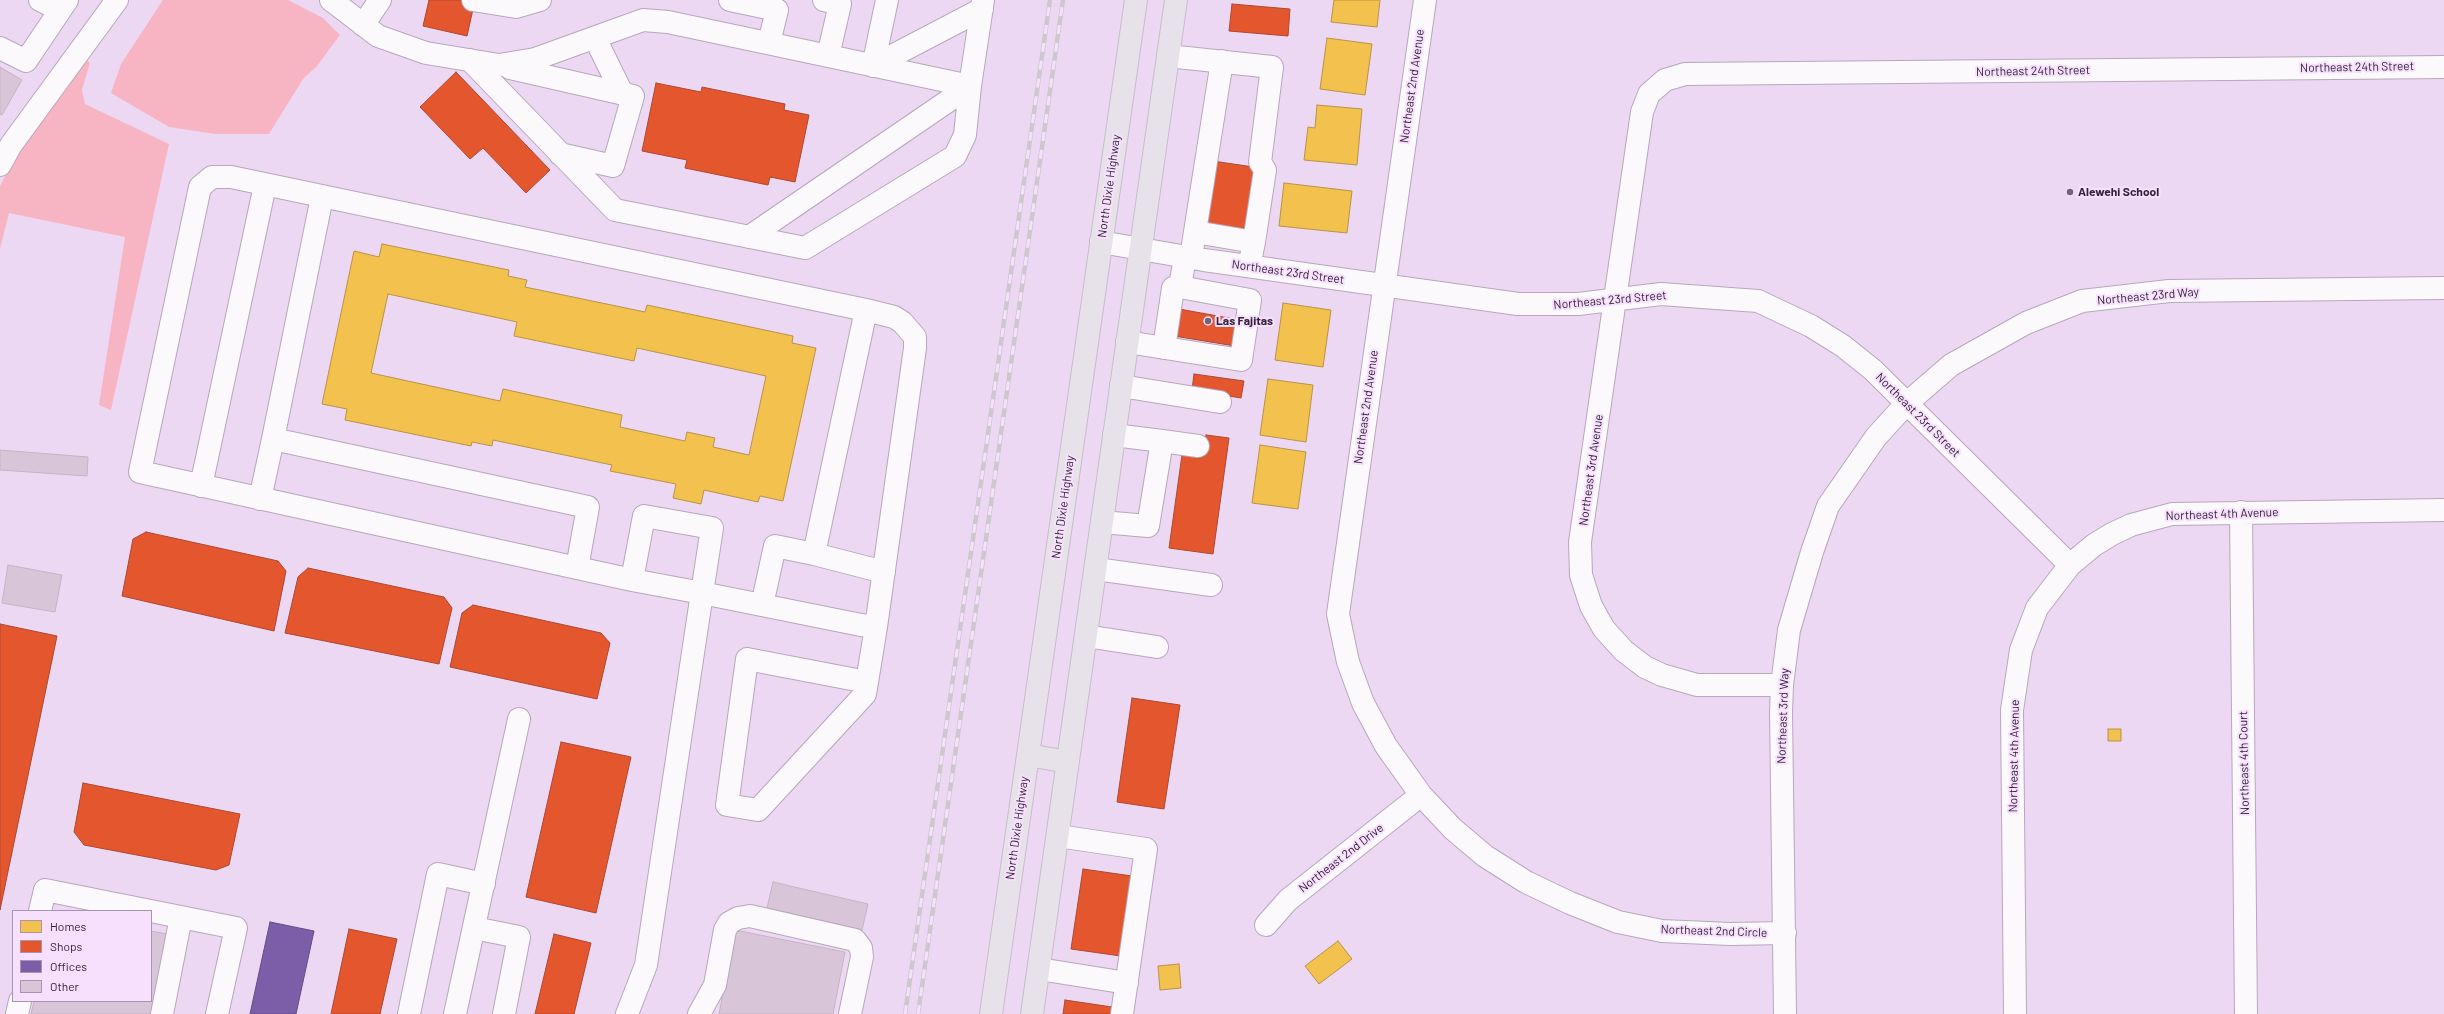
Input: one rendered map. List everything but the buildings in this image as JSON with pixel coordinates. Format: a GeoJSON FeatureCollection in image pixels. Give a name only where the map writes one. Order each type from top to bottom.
{"type":"FeatureCollection","features":[{"type":"Feature","properties":{"kind":"main road","name":"North Dixie Highway"},"geometry":{"type":"LineString","coordinates":[[991,1014],[1136,0]]}},
{"type":"Feature","properties":{"kind":"main road"},"geometry":{"type":"LineString","coordinates":[[1032,1014],[1176,0]]}},
{"type":"Feature","properties":{"kind":"main road"},"geometry":{"type":"LineString","coordinates":[[1028,755],[1068,762]]}},
{"type":"Feature","properties":{"kind":"street"},"geometry":{"type":"LineString","coordinates":[[0,48],[26,61],[64,5],[40,0]]}},
{"type":"Feature","properties":{"kind":"street"},"geometry":{"type":"LineString","coordinates":[[0,165],[11,145],[117,0]]}},
{"type":"Feature","properties":{"kind":"street"},"geometry":{"type":"LineString","coordinates":[[331,0],[378,36],[426,53],[499,65],[633,96],[613,166],[560,154]]}},
{"type":"Feature","properties":{"kind":"street"},"geometry":{"type":"LineString","coordinates":[[363,25],[380,0]]}},
{"type":"Feature","properties":{"kind":"street"},"geometry":{"type":"LineString","coordinates":[[473,0],[516,7],[540,0]]}},
{"type":"Feature","properties":{"kind":"street"},"geometry":{"type":"LineString","coordinates":[[730,0],[781,5],[769,43]]}},
{"type":"Feature","properties":{"kind":"street"},"geometry":{"type":"LineString","coordinates":[[873,66],[887,0]]}},
{"type":"Feature","properties":{"kind":"street","name":"Northeast 2nd Avenue"},"geometry":{"type":"LineString","coordinates":[[1421,795],[1386,746],[1363,703],[1348,662],[1338,614],[1425,0]]}},
{"type":"Feature","properties":{"kind":"street"},"geometry":{"type":"LineString","coordinates":[[828,56],[835,1]]}},
{"type":"Feature","properties":{"kind":"street"},"geometry":{"type":"LineString","coordinates":[[470,60],[615,210],[805,248],[955,156],[965,135],[970,86],[982,4]]}},
{"type":"Feature","properties":{"kind":"street"},"geometry":{"type":"LineString","coordinates":[[873,66],[982,4]]}},
{"type":"Feature","properties":{"kind":"street"},"geometry":{"type":"LineString","coordinates":[[499,65],[535,60],[643,20],[668,22],[970,86]]}},
{"type":"Feature","properties":{"kind":"street"},"geometry":{"type":"LineString","coordinates":[[595,38],[622,93]]}},
{"type":"Feature","properties":{"kind":"street"},"geometry":{"type":"LineString","coordinates":[[1168,56],[1272,67],[1260,162],[1265,170],[1250,266]]}},
{"type":"Feature","properties":{"kind":"street"},"geometry":{"type":"LineString","coordinates":[[1180,288],[1195,232],[1222,61]]}},
{"type":"Feature","properties":{"kind":"street","name":"Northeast 24th Street"},"geometry":{"type":"LineString","coordinates":[[1642,112],[1649,94],[1665,80],[1685,74],[2444,67]]}},
{"type":"Feature","properties":{"kind":"street"},"geometry":{"type":"LineString","coordinates":[[749,237],[970,86]]}},
{"type":"Feature","properties":{"kind":"street","name":"Northeast 3rd Avenue"},"geometry":{"type":"LineString","coordinates":[[1642,112],[1580,542],[1581,575],[1591,606],[1604,629],[1624,651],[1662,675],[1698,685],[1782,685]]}},
{"type":"Feature","properties":{"kind":"street"},"geometry":{"type":"LineString","coordinates":[[867,682],[747,659],[727,805],[758,810],[865,694],[867,682],[876,627],[916,348],[915,337],[902,322],[894,317],[866,310],[231,177],[212,177],[200,187],[140,472],[632,580],[876,627]]}},
{"type":"Feature","properties":{"kind":"street"},"geometry":{"type":"LineString","coordinates":[[202,486],[265,185]]}},
{"type":"Feature","properties":{"kind":"street"},"geometry":{"type":"LineString","coordinates":[[260,499],[322,197]]}},
{"type":"Feature","properties":{"kind":"street"},"geometry":{"type":"LineString","coordinates":[[1195,232],[1254,242]]}},
{"type":"Feature","properties":{"kind":"street","name":"Northeast 23rd Street"},"geometry":{"type":"LineString","coordinates":[[1101,242],[1188,257],[1518,304],[1558,305],[1661,294],[1758,301],[1811,326],[1843,346],[1873,370],[2070,565]]}},
{"type":"Feature","properties":{"kind":"street"},"geometry":{"type":"LineString","coordinates":[[1127,342],[1164,348],[1241,360],[1250,300],[1173,288],[1164,348]]}},
{"type":"Feature","properties":{"kind":"street","name":"Northeast 23rd Way"},"geometry":{"type":"LineString","coordinates":[[1906,404],[1951,364],[2026,323],[2082,301],[2169,291],[2444,288]]}},
{"type":"Feature","properties":{"kind":"street"},"geometry":{"type":"LineString","coordinates":[[814,554],[866,310]]}},
{"type":"Feature","properties":{"kind":"street"},"geometry":{"type":"LineString","coordinates":[[1121,386],[1220,402]]}},
{"type":"Feature","properties":{"kind":"street","name":"Northeast 3rd Way"},"geometry":{"type":"LineString","coordinates":[[1785,1014],[1782,685],[1789,630],[1812,552],[1828,506],[1872,443],[1906,404]]}},
{"type":"Feature","properties":{"kind":"street"},"geometry":{"type":"LineString","coordinates":[[1114,435],[1198,446]]}},
{"type":"Feature","properties":{"kind":"street"},"geometry":{"type":"LineString","coordinates":[[273,439],[588,507],[577,568]]}},
{"type":"Feature","properties":{"kind":"street"},"geometry":{"type":"LineString","coordinates":[[1102,522],[1148,526],[1162,441]]}},
{"type":"Feature","properties":{"kind":"street","name":"Northeast 4th Avenue"},"geometry":{"type":"LineString","coordinates":[[2015,1014],[2012,710],[2021,650],[2037,608],[2070,565],[2094,545],[2112,534],[2151,518],[2172,514],[2444,510]]}},
{"type":"Feature","properties":{"kind":"street","name":"Northeast 4th Court"},"geometry":{"type":"LineString","coordinates":[[2241,512],[2246,1014]]}},
{"type":"Feature","properties":{"kind":"street"},"geometry":{"type":"LineString","coordinates":[[627,1014],[646,965],[712,528],[644,516],[632,580]]}},
{"type":"Feature","properties":{"kind":"street"},"geometry":{"type":"LineString","coordinates":[[762,605],[775,546],[814,554],[884,572]]}},
{"type":"Feature","properties":{"kind":"street"},"geometry":{"type":"LineString","coordinates":[[1096,569],[1211,585]]}},
{"type":"Feature","properties":{"kind":"street"},"geometry":{"type":"LineString","coordinates":[[1086,636],[1157,647]]}},
{"type":"Feature","properties":{"kind":"street"},"geometry":{"type":"LineString","coordinates":[[456,1014],[519,719]]}},
{"type":"Feature","properties":{"kind":"street","name":"Northeast 2nd Drive"},"geometry":{"type":"LineString","coordinates":[[1266,925],[1288,900],[1421,795]]}},
{"type":"Feature","properties":{"kind":"street","name":"Northeast 2nd Circle"},"geometry":{"type":"LineString","coordinates":[[1421,795],[1453,829],[1485,856],[1533,885],[1570,903],[1618,922],[1662,931],[1730,934],[1785,933]]}},
{"type":"Feature","properties":{"kind":"street"},"geometry":{"type":"LineString","coordinates":[[1058,836],[1146,849],[1122,1014]]}},
{"type":"Feature","properties":{"kind":"street"},"geometry":{"type":"LineString","coordinates":[[412,1014],[438,874],[484,884]]}},
{"type":"Feature","properties":{"kind":"street"},"geometry":{"type":"LineString","coordinates":[[40,910],[45,890],[146,910]]}},
{"type":"Feature","properties":{"kind":"street"},"geometry":{"type":"LineString","coordinates":[[152,911],[236,928],[217,1014]]}},
{"type":"Feature","properties":{"kind":"street"},"geometry":{"type":"LineString","coordinates":[[699,1014],[715,985],[725,930],[729,923],[738,918],[750,916],[855,940],[861,948],[862,957],[850,1014]]}},
{"type":"Feature","properties":{"kind":"street"},"geometry":{"type":"LineString","coordinates":[[162,1014],[181,917]]}},
{"type":"Feature","properties":{"kind":"street"},"geometry":{"type":"LineString","coordinates":[[474,928],[519,937],[504,1014]]}},
{"type":"Feature","properties":{"kind":"street"},"geometry":{"type":"LineString","coordinates":[[1039,969],[1127,983]]}},
{"type":"Feature","properties":{"kind":"street"},"geometry":{"type":"LineString","coordinates":[[17,1014],[20,1002]]}},
{"type":"Feature","properties":{"kind":"shaded area"},"geometry":{"type":"Polygon","coordinates":[[[163,0],[288,0],[323,18],[340,35],[317,66],[303,79],[269,134],[215,134],[169,127],[111,93],[121,64],[163,0]]]}},
{"type":"Feature","properties":{"kind":"shaded area"},"geometry":{"type":"Polygon","coordinates":[[[84,58],[90,63],[82,90],[85,104],[169,144],[111,410],[99,405],[125,237],[9,213],[0,249],[0,186],[21,145],[84,58]]]}},
{"type":"Feature","properties":{"kind":"railway"},"geometry":{"type":"LineString","coordinates":[[905,1014],[1050,0]]}},
{"type":"Feature","properties":{"kind":"railway"},"geometry":{"type":"LineString","coordinates":[[918,1014],[1063,0]]}},
{"type":"Feature","properties":{"kind":"place","name":"Alewehi School"},"geometry":{"type":"Point","coordinates":[2070,192]}},
{"type":"Feature","properties":{"kind":"place","name":"Las Fajitas"},"geometry":{"type":"Point","coordinates":[1208,321]}}]}
